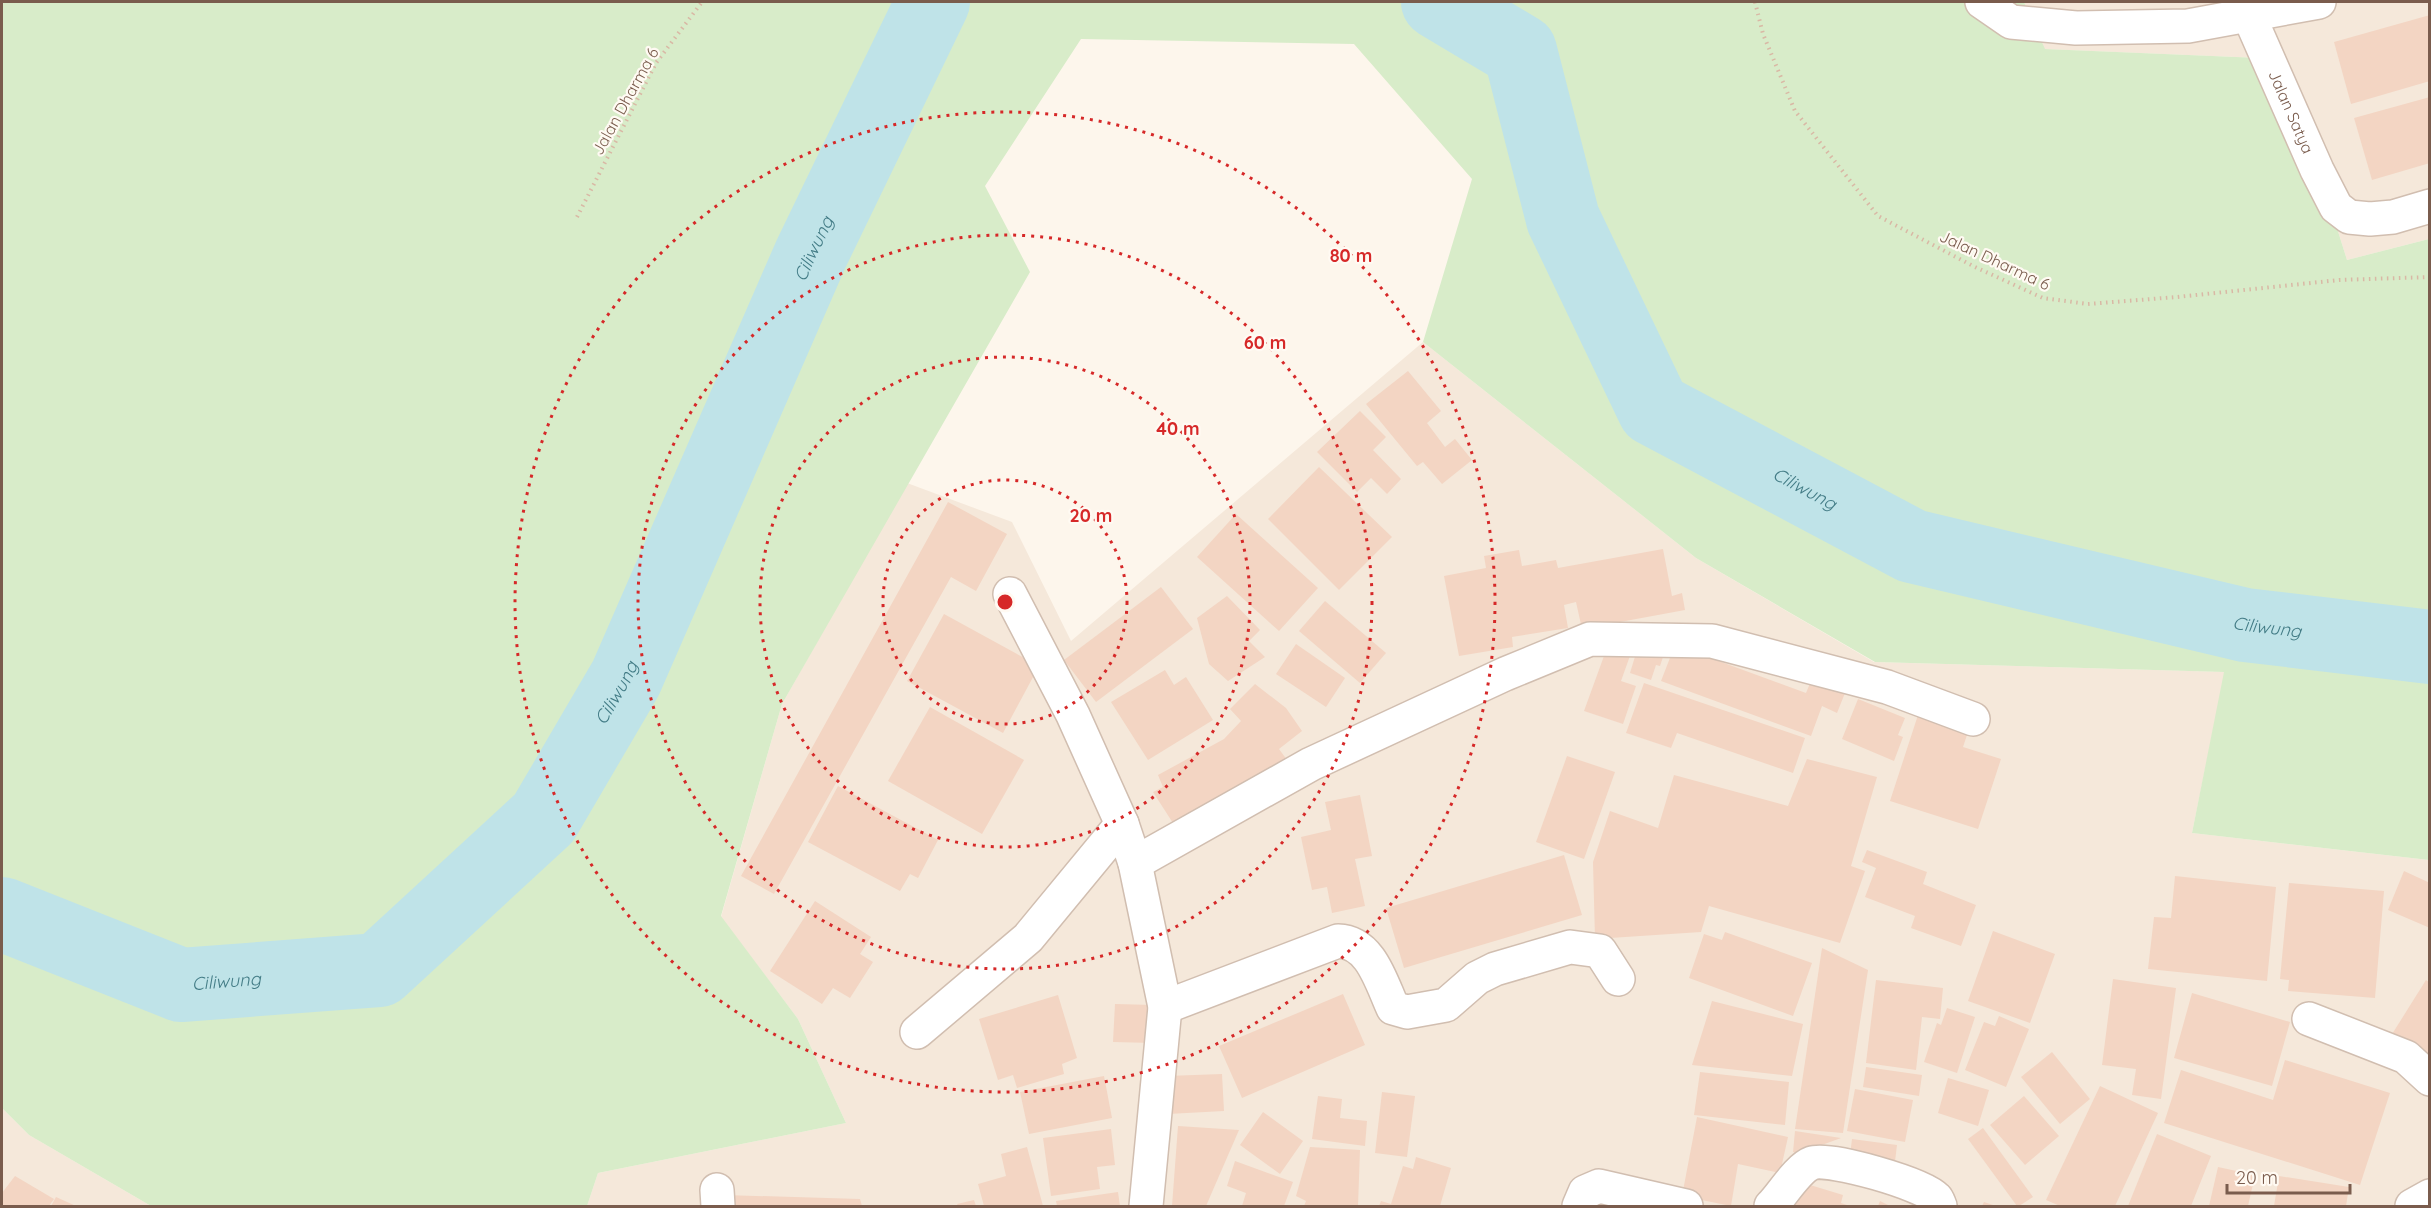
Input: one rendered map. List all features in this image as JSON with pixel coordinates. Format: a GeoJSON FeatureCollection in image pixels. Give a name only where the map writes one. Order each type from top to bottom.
{"type":"FeatureCollection","features":[{"type":"Feature","properties":{"kind":"street"},"geometry":{"type":"LineString","coordinates":[[1982,2],[2012,22],[2076,28],[2187,26],[2246,8],[2319,2]]}},
{"type":"Feature","properties":{"kind":"street","name":"Jalan Satya"},"geometry":{"type":"LineString","coordinates":[[2246,8],[2336,207],[2349,217],[2370,219],[2393,217],[2430,206]]}},
{"type":"Feature","properties":{"kind":"street"},"geometry":{"type":"LineString","coordinates":[[1010,594],[1073,716],[1122,824],[1135,864],[1165,1007],[1146,1206]]}},
{"type":"Feature","properties":{"kind":"street"},"geometry":{"type":"LineString","coordinates":[[1135,864],[1311,764],[1505,674],[1590,639],[1712,640],[1887,687],[1973,719]]}},
{"type":"Feature","properties":{"kind":"street"},"geometry":{"type":"LineString","coordinates":[[917,1032],[1028,938],[1122,824]]}},
{"type":"Feature","properties":{"kind":"street"},"geometry":{"type":"LineString","coordinates":[[1165,1007],[1338,941],[1349,941],[1366,955],[1393,1008],[1407,1012],[1446,1005],[1477,978],[1495,969],[1570,947],[1600,951],[1618,979]]}},
{"type":"Feature","properties":{"kind":"street"},"geometry":{"type":"LineString","coordinates":[[2309,1019],[2406,1057],[2430,1079]]}},
{"type":"Feature","properties":{"kind":"street"},"geometry":{"type":"LineString","coordinates":[[1771,1206],[1803,1169],[1811,1164],[1824,1161],[1899,1180],[1924,1190],[1936,1198],[1940,1206]]}},
{"type":"Feature","properties":{"kind":"street"},"geometry":{"type":"LineString","coordinates":[[1579,1206],[1585,1192],[1599,1186],[1686,1206]]}},
{"type":"Feature","properties":{"kind":"street"},"geometry":{"type":"LineString","coordinates":[[2412,1206],[2430,1196]]}},
{"type":"Feature","properties":{"kind":"path","name":"Jalan Dharma 6"},"geometry":{"type":"LineString","coordinates":[[577,216],[656,63],[702,2]]}},
{"type":"Feature","properties":{"kind":"path","name":"Jalan Dharma 6"},"geometry":{"type":"LineString","coordinates":[[1755,2],[1763,34],[1795,111],[1878,216],[1975,267],[2043,298],[2088,304],[2339,280],[2430,277]]}},
{"type":"Feature","properties":{"kind":"shaded area"},"geometry":{"type":"Polygon","coordinates":[[[2024,2],[2429,2],[2429,239],[2347,260],[2284,59],[2044,49],[2024,2]]]}},
{"type":"Feature","properties":{"kind":"shaded area"},"geometry":{"type":"Polygon","coordinates":[[[1423,342],[1696,558],[1874,662],[2225,672],[2192,833],[2429,860],[2429,1206],[587,1206],[598,1173],[846,1123],[798,1019],[721,917],[782,704],[907,483],[1012,522],[1071,641],[1423,342]]]}},
{"type":"Feature","properties":{"kind":"shaded area"},"geometry":{"type":"Polygon","coordinates":[[[2,1108],[29,1135],[151,1206],[2,1206],[2,1108]]]}},
{"type":"Feature","properties":{"kind":"green space"},"geometry":{"type":"Polygon","coordinates":[[[2,2],[2024,2],[2045,49],[2284,59],[2347,260],[2429,239],[2429,860],[2192,833],[2224,672],[1875,662],[1696,558],[1423,342],[1472,179],[1354,44],[1081,39],[985,186],[1030,272],[782,704],[721,916],[798,1019],[846,1123],[598,1173],[587,1206],[151,1206],[29,1135],[2,1108],[2,2]]]}},
{"type":"Feature","properties":{"kind":"building"},"geometry":{"type":"Polygon","coordinates":[[[2430,15],[2430,81],[2351,104],[2334,42],[2430,15]]]}},
{"type":"Feature","properties":{"kind":"building"},"geometry":{"type":"Polygon","coordinates":[[[2430,97],[2430,163],[2372,180],[2354,118],[2430,97]]]}},
{"type":"Feature","properties":{"kind":"building"},"geometry":{"type":"Polygon","coordinates":[[[1408,371],[1441,411],[1427,423],[1445,447],[1455,439],[1472,460],[1442,484],[1423,462],[1417,466],[1366,404],[1408,371]]]}},
{"type":"Feature","properties":{"kind":"building"},"geometry":{"type":"Polygon","coordinates":[[[1360,411],[1386,437],[1373,450],[1401,479],[1387,494],[1371,478],[1357,492],[1317,452],[1360,411]]]}},
{"type":"Feature","properties":{"kind":"building"},"geometry":{"type":"Polygon","coordinates":[[[1319,467],[1392,537],[1339,590],[1268,519],[1319,467]]]}},
{"type":"Feature","properties":{"kind":"building"},"geometry":{"type":"Polygon","coordinates":[[[948,502],[1007,534],[976,591],[951,577],[774,894],[741,876],[948,502]]]}},
{"type":"Feature","properties":{"kind":"building"},"geometry":{"type":"Polygon","coordinates":[[[1236,514],[1318,588],[1279,631],[1197,557],[1236,514]]]}},
{"type":"Feature","properties":{"kind":"building"},"geometry":{"type":"Polygon","coordinates":[[[1663,549],[1672,596],[1682,593],[1685,610],[1582,629],[1576,602],[1564,605],[1568,628],[1512,637],[1513,647],[1459,656],[1444,576],[1486,568],[1484,556],[1519,550],[1522,566],[1556,560],[1558,568],[1663,549]]]}},
{"type":"Feature","properties":{"kind":"building"},"geometry":{"type":"Polygon","coordinates":[[[1161,587],[1193,629],[1096,702],[1064,660],[1161,587]]]}},
{"type":"Feature","properties":{"kind":"building"},"geometry":{"type":"Polygon","coordinates":[[[1227,596],[1260,630],[1249,641],[1265,657],[1228,681],[1209,664],[1197,618],[1227,596]]]}},
{"type":"Feature","properties":{"kind":"building"},"geometry":{"type":"Polygon","coordinates":[[[1325,601],[1386,653],[1360,683],[1299,631],[1325,601]]]}},
{"type":"Feature","properties":{"kind":"building"},"geometry":{"type":"Polygon","coordinates":[[[944,614],[1039,666],[1003,733],[907,681],[944,614]]]}},
{"type":"Feature","properties":{"kind":"building"},"geometry":{"type":"Polygon","coordinates":[[[1296,644],[1345,678],[1326,707],[1276,674],[1296,644]]]}},
{"type":"Feature","properties":{"kind":"building"},"geometry":{"type":"Polygon","coordinates":[[[1608,645],[1631,653],[1621,681],[1636,686],[1623,724],[1584,711],[1608,645]]]}},
{"type":"Feature","properties":{"kind":"building"},"geometry":{"type":"Polygon","coordinates":[[[1675,645],[1806,693],[1811,681],[1845,693],[1837,713],[1822,706],[1811,736],[1661,681],[1675,645]]]}},
{"type":"Feature","properties":{"kind":"building"},"geometry":{"type":"Polygon","coordinates":[[[1637,650],[1663,657],[1660,666],[1656,665],[1651,680],[1630,673],[1637,650]]]}},
{"type":"Feature","properties":{"kind":"building"},"geometry":{"type":"Polygon","coordinates":[[[1165,670],[1174,685],[1186,677],[1213,720],[1148,760],[1111,702],[1165,670]]]}},
{"type":"Feature","properties":{"kind":"building"},"geometry":{"type":"Polygon","coordinates":[[[1644,683],[1805,738],[1793,773],[1677,733],[1671,748],[1626,733],[1644,683]]]}},
{"type":"Feature","properties":{"kind":"building"},"geometry":{"type":"Polygon","coordinates":[[[1255,684],[1286,708],[1302,731],[1279,749],[1290,764],[1180,834],[1153,792],[1163,787],[1158,775],[1224,739],[1241,721],[1230,709],[1255,684]]]}},
{"type":"Feature","properties":{"kind":"building"},"geometry":{"type":"Polygon","coordinates":[[[1858,699],[1905,718],[1898,735],[1903,737],[1894,761],[1842,739],[1858,699]]]}},
{"type":"Feature","properties":{"kind":"building"},"geometry":{"type":"Polygon","coordinates":[[[930,707],[1024,760],[982,834],[888,781],[930,707]]]}},
{"type":"Feature","properties":{"kind":"building"},"geometry":{"type":"Polygon","coordinates":[[[1918,715],[1968,732],[1963,747],[2001,759],[1978,829],[1890,801],[1918,715]]]}},
{"type":"Feature","properties":{"kind":"building"},"geometry":{"type":"Polygon","coordinates":[[[1567,756],[1615,772],[1584,859],[1536,842],[1567,756]]]}},
{"type":"Feature","properties":{"kind":"building"},"geometry":{"type":"Polygon","coordinates":[[[1807,759],[1877,777],[1851,866],[1865,871],[1840,943],[1709,906],[1701,932],[1595,939],[1593,862],[1610,811],[1658,828],[1674,775],[1788,806],[1807,759]]]}},
{"type":"Feature","properties":{"kind":"building"},"geometry":{"type":"Polygon","coordinates":[[[838,786],[938,840],[918,878],[910,874],[900,891],[808,842],[838,786]]]}},
{"type":"Feature","properties":{"kind":"building"},"geometry":{"type":"Polygon","coordinates":[[[1360,795],[1372,856],[1355,859],[1365,906],[1332,913],[1327,887],[1312,890],[1301,837],[1331,830],[1325,802],[1360,795]]]}},
{"type":"Feature","properties":{"kind":"building"},"geometry":{"type":"Polygon","coordinates":[[[1867,850],[1927,872],[1923,884],[1976,905],[1961,946],[1911,928],[1915,916],[1865,897],[1876,868],[1862,862],[1867,850]]]}},
{"type":"Feature","properties":{"kind":"building"},"geometry":{"type":"Polygon","coordinates":[[[1564,855],[1582,915],[1404,968],[1386,908],[1564,855]]]}},
{"type":"Feature","properties":{"kind":"building"},"geometry":{"type":"Polygon","coordinates":[[[2404,871],[2430,883],[2430,928],[2388,910],[2404,871]]]}},
{"type":"Feature","properties":{"kind":"building"},"geometry":{"type":"Polygon","coordinates":[[[2175,876],[2276,887],[2267,981],[2148,969],[2154,917],[2171,918],[2175,876]]]}},
{"type":"Feature","properties":{"kind":"building"},"geometry":{"type":"Polygon","coordinates":[[[2289,883],[2384,891],[2375,998],[2288,991],[2289,980],[2280,979],[2289,883]]]}},
{"type":"Feature","properties":{"kind":"building"},"geometry":{"type":"Polygon","coordinates":[[[815,901],[871,937],[860,954],[873,962],[850,998],[833,988],[822,1004],[770,971],[815,901]]]}},
{"type":"Feature","properties":{"kind":"building"},"geometry":{"type":"Polygon","coordinates":[[[1993,931],[2055,954],[2030,1023],[1968,1001],[1993,931]]]}},
{"type":"Feature","properties":{"kind":"building"},"geometry":{"type":"Polygon","coordinates":[[[1725,932],[1812,963],[1793,1016],[1689,978],[1704,934],[1722,940],[1725,932]]]}},
{"type":"Feature","properties":{"kind":"building"},"geometry":{"type":"Polygon","coordinates":[[[1822,948],[1868,970],[1843,1133],[1795,1129],[1822,948]]]}},
{"type":"Feature","properties":{"kind":"building"},"geometry":{"type":"Polygon","coordinates":[[[2113,979],[2176,988],[2161,1099],[2132,1095],[2136,1069],[2102,1065],[2113,979]]]}},
{"type":"Feature","properties":{"kind":"building"},"geometry":{"type":"Polygon","coordinates":[[[1876,980],[1943,988],[1940,1019],[1922,1017],[1916,1070],[1866,1063],[1876,980]]]}},
{"type":"Feature","properties":{"kind":"building"},"geometry":{"type":"Polygon","coordinates":[[[2426,980],[2430,983],[2430,1064],[2389,1039],[2426,980]]]}},
{"type":"Feature","properties":{"kind":"building"},"geometry":{"type":"Polygon","coordinates":[[[2192,993],[2290,1022],[2272,1086],[2174,1058],[2192,993]]]}},
{"type":"Feature","properties":{"kind":"building"},"geometry":{"type":"Polygon","coordinates":[[[1343,994],[1365,1045],[1242,1098],[1219,1046],[1343,994]]]}},
{"type":"Feature","properties":{"kind":"building"},"geometry":{"type":"Polygon","coordinates":[[[1058,995],[1077,1058],[1062,1064],[1064,1074],[1017,1088],[1013,1075],[998,1080],[979,1019],[1058,995]]]}},
{"type":"Feature","properties":{"kind":"building"},"geometry":{"type":"Polygon","coordinates":[[[1712,1001],[1803,1024],[1792,1076],[1692,1065],[1712,1001]]]}},
{"type":"Feature","properties":{"kind":"building"},"geometry":{"type":"Polygon","coordinates":[[[1115,1004],[1154,1005],[1153,1043],[1113,1042],[1115,1004]]]}},
{"type":"Feature","properties":{"kind":"building"},"geometry":{"type":"Polygon","coordinates":[[[1947,1008],[1975,1017],[1957,1073],[1924,1062],[1937,1023],[1941,1025],[1947,1008]]]}},
{"type":"Feature","properties":{"kind":"building"},"geometry":{"type":"Polygon","coordinates":[[[1999,1016],[2029,1029],[2006,1087],[1965,1070],[1984,1022],[1995,1026],[1999,1016]]]}},
{"type":"Feature","properties":{"kind":"building"},"geometry":{"type":"Polygon","coordinates":[[[2052,1052],[2090,1099],[2060,1124],[2021,1077],[2052,1052]]]}},
{"type":"Feature","properties":{"kind":"building"},"geometry":{"type":"Polygon","coordinates":[[[2285,1060],[2390,1093],[2360,1185],[2164,1123],[2181,1070],[2273,1100],[2285,1060]]]}},
{"type":"Feature","properties":{"kind":"building"},"geometry":{"type":"Polygon","coordinates":[[[1866,1067],[1922,1075],[1919,1096],[1863,1087],[1866,1067]]]}},
{"type":"Feature","properties":{"kind":"building"},"geometry":{"type":"Polygon","coordinates":[[[1700,1072],[1789,1082],[1785,1125],[1694,1115],[1700,1072]]]}},
{"type":"Feature","properties":{"kind":"building"},"geometry":{"type":"Polygon","coordinates":[[[1222,1074],[1224,1111],[1168,1114],[1167,1076],[1222,1074]]]}},
{"type":"Feature","properties":{"kind":"building"},"geometry":{"type":"Polygon","coordinates":[[[1104,1076],[1112,1118],[1029,1134],[1020,1092],[1104,1076]]]}},
{"type":"Feature","properties":{"kind":"building"},"geometry":{"type":"Polygon","coordinates":[[[1948,1078],[1989,1090],[1978,1126],[1938,1113],[1948,1078]]]}},
{"type":"Feature","properties":{"kind":"building"},"geometry":{"type":"Polygon","coordinates":[[[2100,1086],[2158,1113],[2115,1206],[2060,1206],[2046,1200],[2100,1086]]]}},
{"type":"Feature","properties":{"kind":"building"},"geometry":{"type":"Polygon","coordinates":[[[1855,1089],[1913,1100],[1905,1142],[1847,1131],[1855,1089]]]}},
{"type":"Feature","properties":{"kind":"building"},"geometry":{"type":"Polygon","coordinates":[[[1382,1092],[1415,1096],[1407,1157],[1375,1153],[1382,1092]]]}},
{"type":"Feature","properties":{"kind":"building"},"geometry":{"type":"Polygon","coordinates":[[[1318,1096],[1342,1099],[1340,1118],[1367,1121],[1365,1146],[1312,1139],[1318,1096]]]}},
{"type":"Feature","properties":{"kind":"building"},"geometry":{"type":"Polygon","coordinates":[[[2024,1096],[2059,1136],[2025,1165],[1990,1125],[2024,1096]]]}},
{"type":"Feature","properties":{"kind":"building"},"geometry":{"type":"Polygon","coordinates":[[[1263,1112],[1303,1141],[1280,1174],[1240,1145],[1263,1112]]]}},
{"type":"Feature","properties":{"kind":"building"},"geometry":{"type":"Polygon","coordinates":[[[1697,1117],[1788,1137],[1780,1173],[1738,1164],[1731,1206],[1682,1196],[1697,1117]]]}},
{"type":"Feature","properties":{"kind":"building"},"geometry":{"type":"Polygon","coordinates":[[[1178,1126],[1239,1130],[1206,1206],[1172,1206],[1178,1126]]]}},
{"type":"Feature","properties":{"kind":"building"},"geometry":{"type":"Polygon","coordinates":[[[1983,1128],[2033,1197],[2019,1206],[1968,1139],[1983,1128]]]}},
{"type":"Feature","properties":{"kind":"building"},"geometry":{"type":"Polygon","coordinates":[[[1111,1129],[1115,1165],[1097,1167],[1100,1189],[1051,1196],[1043,1138],[1111,1129]]]}},
{"type":"Feature","properties":{"kind":"building"},"geometry":{"type":"Polygon","coordinates":[[[1795,1131],[1841,1138],[1800,1153],[1793,1152],[1795,1131]]]}},
{"type":"Feature","properties":{"kind":"building"},"geometry":{"type":"Polygon","coordinates":[[[2157,1134],[2211,1156],[2191,1206],[2128,1206],[2157,1134]]]}},
{"type":"Feature","properties":{"kind":"building"},"geometry":{"type":"Polygon","coordinates":[[[1852,1139],[1897,1145],[1894,1170],[1849,1163],[1852,1139]]]}},
{"type":"Feature","properties":{"kind":"building"},"geometry":{"type":"Polygon","coordinates":[[[1027,1147],[1043,1206],[984,1206],[978,1184],[1006,1176],[1001,1154],[1027,1147]]]}},
{"type":"Feature","properties":{"kind":"building"},"geometry":{"type":"Polygon","coordinates":[[[1310,1147],[1360,1150],[1358,1206],[1304,1206],[1306,1201],[1296,1196],[1310,1147]]]}},
{"type":"Feature","properties":{"kind":"building"},"geometry":{"type":"Polygon","coordinates":[[[1416,1157],[1451,1168],[1440,1206],[1379,1206],[1381,1201],[1391,1204],[1403,1166],[1413,1169],[1416,1157]]]}},
{"type":"Feature","properties":{"kind":"building"},"geometry":{"type":"Polygon","coordinates":[[[1235,1161],[1293,1182],[1284,1206],[1242,1206],[1246,1193],[1227,1186],[1235,1161]]]}},
{"type":"Feature","properties":{"kind":"building"},"geometry":{"type":"Polygon","coordinates":[[[2218,1167],[2255,1175],[2248,1206],[2209,1206],[2218,1167]]]}},
{"type":"Feature","properties":{"kind":"building"},"geometry":{"type":"Polygon","coordinates":[[[15,1176],[54,1199],[49,1206],[2,1206],[2,1193],[15,1176]]]}},
{"type":"Feature","properties":{"kind":"building"},"geometry":{"type":"Polygon","coordinates":[[[2279,1176],[2349,1187],[2346,1206],[2274,1206],[2279,1176]]]}},
{"type":"Feature","properties":{"kind":"building"},"geometry":{"type":"Polygon","coordinates":[[[1797,1181],[1843,1195],[1841,1203],[1850,1206],[1789,1206],[1797,1181]]]}},
{"type":"Feature","properties":{"kind":"building"},"geometry":{"type":"Polygon","coordinates":[[[1118,1192],[1120,1206],[1057,1206],[1056,1201],[1118,1192]]]}},
{"type":"Feature","properties":{"kind":"building"},"geometry":{"type":"Polygon","coordinates":[[[724,1195],[860,1199],[862,1206],[725,1206],[724,1195]]]}},
{"type":"Feature","properties":{"kind":"building"},"geometry":{"type":"Polygon","coordinates":[[[56,1197],[76,1206],[51,1206],[56,1197]]]}},
{"type":"Feature","properties":{"kind":"building"},"geometry":{"type":"Polygon","coordinates":[[[974,1200],[976,1206],[958,1206],[957,1204],[974,1200]]]}},
{"type":"Feature","properties":{"kind":"building"},"geometry":{"type":"Polygon","coordinates":[[[1880,1201],[1890,1206],[1878,1206],[1880,1201]]]}},
{"type":"Feature","properties":{"kind":"building"},"geometry":{"type":"Polygon","coordinates":[[[1984,1202],[1996,1206],[1982,1206],[1984,1202]]]}},
{"type":"Feature","properties":{"kind":"waterway","name":"Ciliwung"},"geometry":{"type":"LineString","coordinates":[[2,914],[181,985],[379,970],[544,818],[626,678],[811,254],[933,2]]}},
{"type":"Feature","properties":{"kind":"waterway","name":"Ciliwung"},"geometry":{"type":"LineString","coordinates":[[1438,2],[1520,51],[1563,219],[1654,409],[1912,546],[2245,625],[2430,647]]}}]}
